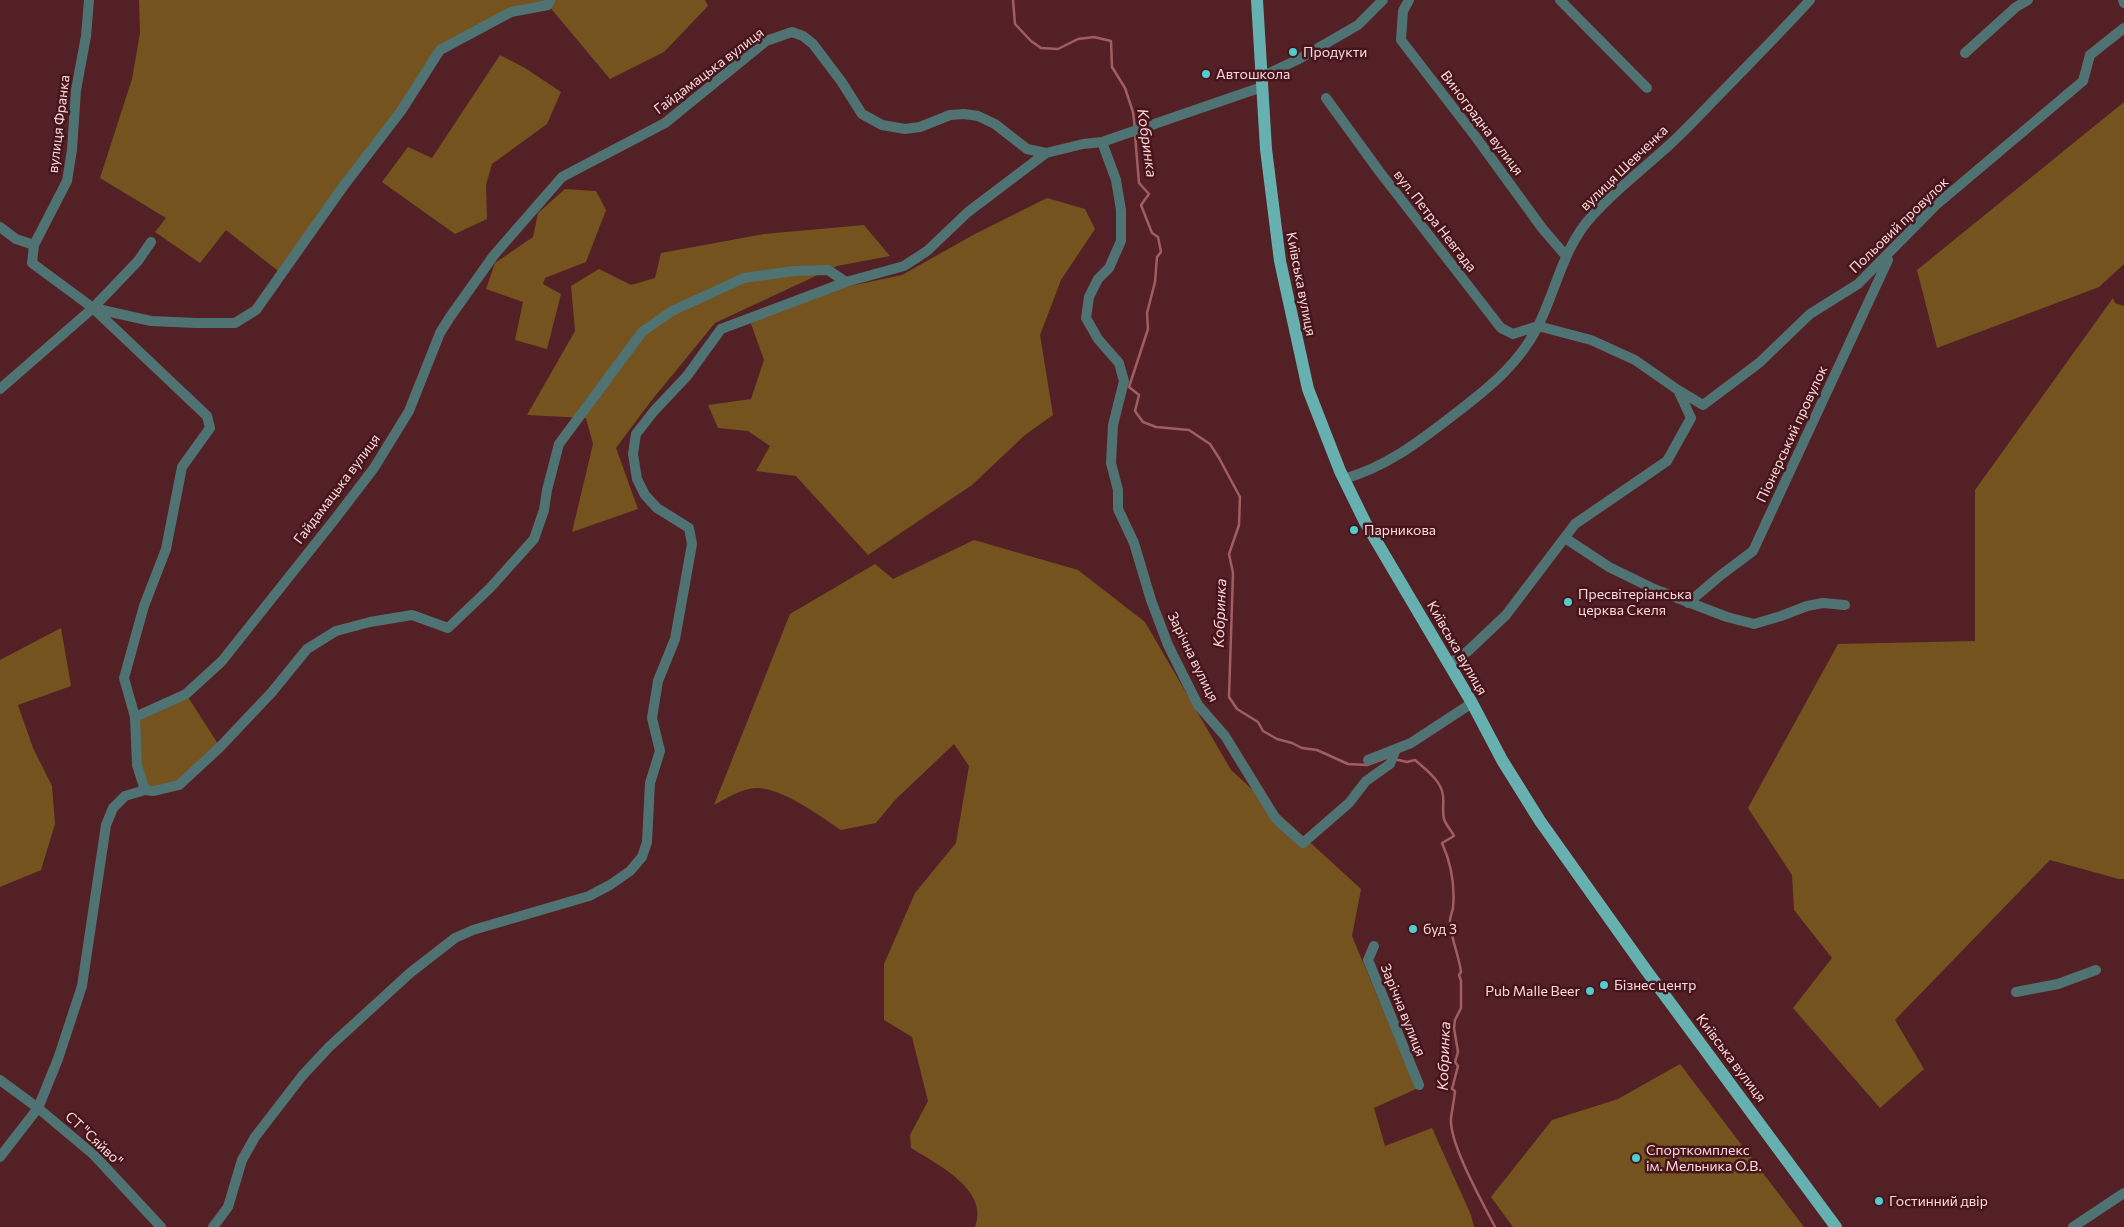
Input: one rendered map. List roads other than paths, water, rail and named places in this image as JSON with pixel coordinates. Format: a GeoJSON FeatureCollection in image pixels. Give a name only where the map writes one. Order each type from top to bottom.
{"type":"FeatureCollection","features":[{"type":"Feature","properties":{"kind":"main road","name":"Київська вулиця"},"geometry":{"type":"LineString","coordinates":[[1257,0],[1266,149],[1274,218],[1296,340],[1308,389],[1344,479],[1365,522],[1472,703],[1502,760],[1540,821],[1646,970],[1836,1227]]}},
{"type":"Feature","properties":{"kind":"street","name":"вулиця Франка"},"geometry":{"type":"LineString","coordinates":[[34,245],[67,181],[72,150],[76,90],[86,36],[89,0]]}},
{"type":"Feature","properties":{"kind":"street"},"geometry":{"type":"LineString","coordinates":[[93,308],[151,321],[196,323],[235,323],[256,310],[342,188],[401,111],[440,50],[510,12],[548,4],[550,0]]}},
{"type":"Feature","properties":{"kind":"street"},"geometry":{"type":"LineString","coordinates":[[213,1227],[228,1207],[242,1160],[255,1137],[302,1076],[329,1047],[410,973],[455,938],[474,930],[589,896],[610,885],[630,870],[642,857],[646,842],[650,783],[660,751],[652,718],[658,681],[675,639],[692,544],[689,528],[658,508],[645,495],[637,479],[633,454],[636,434],[687,376],[721,329],[846,282],[904,266],[919,256],[968,212],[1046,153],[1083,144],[1102,142],[1261,82],[1358,25],[1383,0]]}},
{"type":"Feature","properties":{"kind":"street","name":"Виноградна вулиця"},"geometry":{"type":"LineString","coordinates":[[1409,0],[1403,11],[1401,40],[1475,136],[1542,228],[1566,256]]}},
{"type":"Feature","properties":{"kind":"street"},"geometry":{"type":"LineString","coordinates":[[1560,0],[1647,88]]}},
{"type":"Feature","properties":{"kind":"street","name":"вулиця Шевченка"},"geometry":{"type":"LineString","coordinates":[[1344,479],[1367,472],[1396,458],[1494,384],[1514,364],[1538,326],[1566,256],[1591,217],[1631,177],[1668,146],[1778,36],[1810,0]]}},
{"type":"Feature","properties":{"kind":"street"},"geometry":{"type":"LineString","coordinates":[[1965,53],[2016,7],[2028,0]]}},
{"type":"Feature","properties":{"kind":"street","name":"Польовий провулок"},"geometry":{"type":"LineString","coordinates":[[1538,326],[1591,340],[1635,360],[1678,390],[1704,405],[1759,363],[1810,314],[1858,284],[1891,253],[1936,205],[2083,81],[2090,55],[2124,28]]}},
{"type":"Feature","properties":{"kind":"street","name":"Гайдамацька вулиця"},"geometry":{"type":"LineString","coordinates":[[135,717],[186,694],[222,661],[335,519],[374,468],[408,411],[440,333],[450,317],[494,254],[562,177],[665,123],[766,41],[792,32],[803,36],[813,44],[841,81],[862,114],[882,125],[906,129],[920,127],[950,115],[978,116],[995,124],[1027,149],[1046,153]]}},
{"type":"Feature","properties":{"kind":"street","name":"вул. Петра Невгада"},"geometry":{"type":"LineString","coordinates":[[1326,98],[1495,323],[1513,334],[1538,326]]}},
{"type":"Feature","properties":{"kind":"street","name":"Зарічна вулиця"},"geometry":{"type":"LineString","coordinates":[[1102,142],[1116,180],[1121,210],[1121,241],[1108,268],[1098,278],[1089,297],[1086,318],[1098,339],[1119,363],[1124,381],[1113,426],[1111,463],[1118,490],[1118,509],[1134,543],[1151,600],[1168,645],[1198,705],[1225,736],[1276,819],[1303,843],[1350,804],[1366,781],[1393,757]]}},
{"type":"Feature","properties":{"kind":"street"},"geometry":{"type":"LineString","coordinates":[[0,227],[16,239],[34,245],[32,263],[93,308],[207,416],[210,428],[182,467],[166,549],[144,606],[124,678],[135,717],[137,765],[145,790]]}},
{"type":"Feature","properties":{"kind":"street"},"geometry":{"type":"LineString","coordinates":[[0,389],[93,308],[138,261],[151,242]]}},
{"type":"Feature","properties":{"kind":"street","name":"Піонерський провулок"},"geometry":{"type":"LineString","coordinates":[[1688,603],[1720,575],[1753,551],[1891,253]]}},
{"type":"Feature","properties":{"kind":"street"},"geometry":{"type":"LineString","coordinates":[[0,1158],[38,1108],[58,1059],[82,986],[106,826],[113,808],[125,796],[145,790],[154,791],[179,785],[220,747],[272,692],[307,648],[336,631],[370,622],[412,615],[448,628],[490,588],[534,539],[544,510],[547,490],[559,444],[642,332],[672,311],[744,278],[794,271],[828,270],[846,282]]}},
{"type":"Feature","properties":{"kind":"street"},"geometry":{"type":"LineString","coordinates":[[1449,664],[1468,651],[1506,615],[1575,524],[1666,461],[1691,418],[1678,390]]}},
{"type":"Feature","properties":{"kind":"street"},"geometry":{"type":"LineString","coordinates":[[1565,538],[1608,567],[1688,603],[1727,617],[1754,624],[1807,606],[1824,603],[1845,605]]}},
{"type":"Feature","properties":{"kind":"street"},"geometry":{"type":"LineString","coordinates":[[1368,760],[1393,757],[1472,703]]}},
{"type":"Feature","properties":{"kind":"street","name":"Зарічна вулиця"},"geometry":{"type":"LineString","coordinates":[[1374,946],[1368,960],[1419,1085]]}},
{"type":"Feature","properties":{"kind":"street"},"geometry":{"type":"LineString","coordinates":[[2016,992],[2058,984],[2096,970]]}},
{"type":"Feature","properties":{"kind":"street","name":"СТ \"Сяйво\""},"geometry":{"type":"LineString","coordinates":[[0,1080],[38,1108],[94,1155],[161,1227]]}},
{"type":"Feature","properties":{"kind":"street"},"geometry":{"type":"LineString","coordinates":[[2073,1227],[2124,1193]]}},
{"type":"Feature","properties":{"kind":"waterway","name":"Кобринка"},"geometry":{"type":"LineString","coordinates":[[1013,0],[1015,24],[1031,41],[1041,48],[1058,49],[1078,39],[1094,37],[1111,41],[1112,67],[1125,88],[1133,112],[1135,129]]}},
{"type":"Feature","properties":{"kind":"waterway","name":"Кобринка"},"geometry":{"type":"LineString","coordinates":[[1135,135],[1139,183],[1149,194],[1141,205],[1152,233],[1158,237],[1161,252],[1157,257],[1155,282],[1147,313],[1148,329],[1129,387],[1139,395],[1135,411],[1143,422],[1156,427],[1189,430],[1210,444],[1240,497],[1239,525],[1229,554],[1233,573],[1229,697],[1237,709],[1258,722],[1263,731],[1277,739],[1302,748],[1317,750],[1348,764],[1367,765],[1386,758]]}},
{"type":"Feature","properties":{"kind":"waterway","name":"Кобринка"},"geometry":{"type":"LineString","coordinates":[[1394,759],[1407,762],[1415,760],[1440,785],[1444,819],[1454,836],[1442,843],[1452,875],[1453,908],[1450,922],[1461,972],[1459,975],[1461,981],[1461,1008],[1455,1020],[1454,1028],[1458,1052],[1455,1062],[1458,1066],[1452,1089],[1455,1091],[1451,1118],[1452,1129],[1461,1158],[1495,1227]]}},
{"type":"Feature","properties":{"kind":"place","name":"Продукти"},"geometry":{"type":"Point","coordinates":[1293,52]}},
{"type":"Feature","properties":{"kind":"place","name":"Автошкола"},"geometry":{"type":"Point","coordinates":[1206,74]}},
{"type":"Feature","properties":{"kind":"place","name":"Парникова"},"geometry":{"type":"Point","coordinates":[1354,530]}},
{"type":"Feature","properties":{"kind":"place","name":"Пресвітеріанська церква Скеля"},"geometry":{"type":"Point","coordinates":[1568,602]}},
{"type":"Feature","properties":{"kind":"place","name":"буд 3"},"geometry":{"type":"Point","coordinates":[1413,929]}},
{"type":"Feature","properties":{"kind":"place","name":"Бізнес центр"},"geometry":{"type":"Point","coordinates":[1604,985]}},
{"type":"Feature","properties":{"kind":"place","name":"Pub Malle Beer"},"geometry":{"type":"Point","coordinates":[1590,991]}},
{"type":"Feature","properties":{"kind":"place","name":"Спорткомплекс ім. Мельника О.В."},"geometry":{"type":"Point","coordinates":[1636,1158]}},
{"type":"Feature","properties":{"kind":"place","name":"Гостинний двір"},"geometry":{"type":"Point","coordinates":[1879,1201]}}]}
